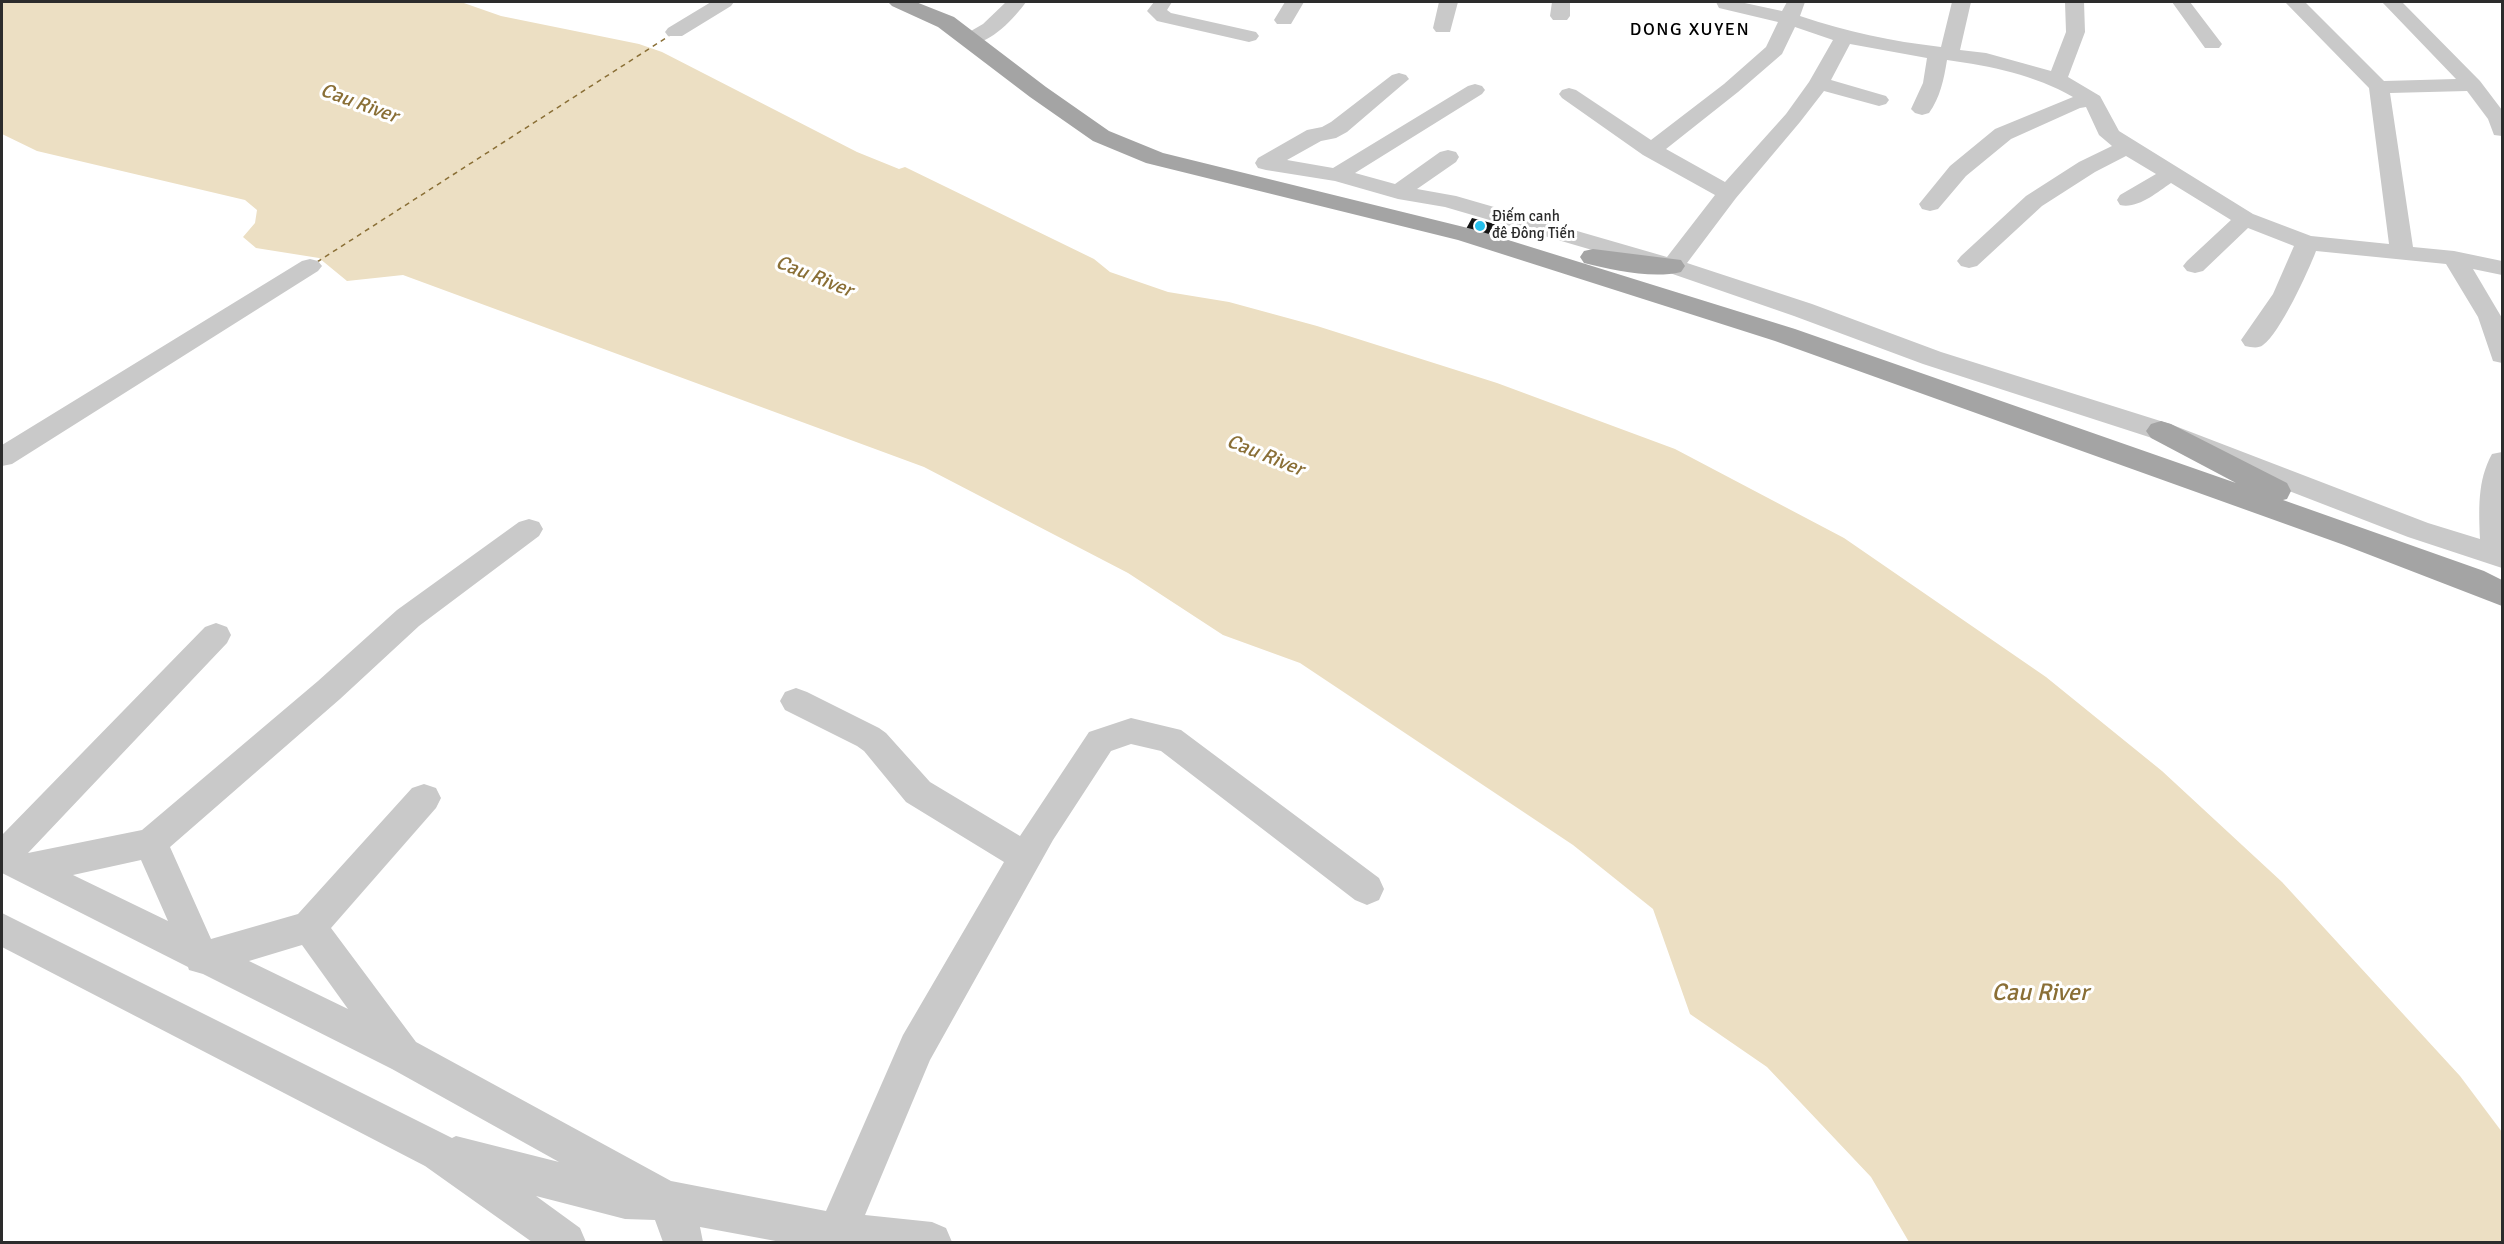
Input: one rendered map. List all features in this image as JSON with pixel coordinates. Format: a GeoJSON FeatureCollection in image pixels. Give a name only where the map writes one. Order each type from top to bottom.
{"type":"FeatureCollection","features":[{"type":"Feature","properties":{"kind":"main road"},"geometry":{"type":"LineString","coordinates":[[899,2],[937,18],[972,39],[1038,92],[1101,136],[1133,150],[1176,164],[1332,200],[1467,235],[1882,368],[2473,580],[2502,594]]}},
{"type":"Feature","properties":{"kind":"main road"},"geometry":{"type":"LineString","coordinates":[[1133,150],[1266,163]]}},
{"type":"Feature","properties":{"kind":"main road"},"geometry":{"type":"LineString","coordinates":[[1467,235],[1637,264],[1672,266]]}},
{"type":"Feature","properties":{"kind":"main road"},"geometry":{"type":"LineString","coordinates":[[2161,430],[2265,485],[2355,537]]}},
{"type":"Feature","properties":{"kind":"street"},"geometry":{"type":"LineString","coordinates":[[675,32],[724,2]]}},
{"type":"Feature","properties":{"kind":"street"},"geometry":{"type":"LineString","coordinates":[[972,39],[990,28],[1016,2]]}},
{"type":"Feature","properties":{"kind":"street"},"geometry":{"type":"LineString","coordinates":[[1162,2],[1157,11],[1164,16],[1249,36]]}},
{"type":"Feature","properties":{"kind":"street"},"geometry":{"type":"LineString","coordinates":[[1284,20],[1294,2]]}},
{"type":"Feature","properties":{"kind":"street"},"geometry":{"type":"LineString","coordinates":[[1443,28],[1448,2]]}},
{"type":"Feature","properties":{"kind":"street"},"geometry":{"type":"LineString","coordinates":[[1725,2],[1726,4],[1793,10],[1844,37],[1986,58],[2057,79],[2093,100],[2110,135],[2127,147],[2245,219],[2307,243],[2454,258],[2502,268]]}},
{"type":"Feature","properties":{"kind":"street"},"geometry":{"type":"LineString","coordinates":[[1922,109],[1962,2]]}},
{"type":"Feature","properties":{"kind":"street"},"geometry":{"type":"LineString","coordinates":[[2057,79],[2070,53],[2075,31],[2075,2]]}},
{"type":"Feature","properties":{"kind":"street"},"geometry":{"type":"LineString","coordinates":[[2181,2],[2212,44]]}},
{"type":"Feature","properties":{"kind":"street"},"geometry":{"type":"LineString","coordinates":[[2295,2],[2379,87],[2402,252]]}},
{"type":"Feature","properties":{"kind":"street"},"geometry":{"type":"LineString","coordinates":[[2392,2],[2473,85],[2498,119],[2502,130]]}},
{"type":"Feature","properties":{"kind":"street"},"geometry":{"type":"LineString","coordinates":[[1651,150],[1731,88],[1775,50],[1793,10]]}},
{"type":"Feature","properties":{"kind":"street"},"geometry":{"type":"LineString","coordinates":[[1672,266],[1728,193],[1793,118],[1819,82],[1844,37]]}},
{"type":"Feature","properties":{"kind":"street"},"geometry":{"type":"LineString","coordinates":[[1266,163],[1315,135],[1328,133],[1339,127],[1399,79]]}},
{"type":"Feature","properties":{"kind":"street"},"geometry":{"type":"LineString","coordinates":[[1819,82],[1879,100]]}},
{"type":"Feature","properties":{"kind":"street"},"geometry":{"type":"LineString","coordinates":[[2379,87],[2473,85]]}},
{"type":"Feature","properties":{"kind":"street"},"geometry":{"type":"LineString","coordinates":[[1337,175],[1475,90]]}},
{"type":"Feature","properties":{"kind":"street"},"geometry":{"type":"LineString","coordinates":[[1569,94],[1651,150],[1728,193]]}},
{"type":"Feature","properties":{"kind":"street"},"geometry":{"type":"LineString","coordinates":[[1930,204],[1958,171],[2003,135],[2075,103],[2093,100]]}},
{"type":"Feature","properties":{"kind":"street"},"geometry":{"type":"LineString","coordinates":[[1969,261],[2034,201],[2087,167],[2127,147]]}},
{"type":"Feature","properties":{"kind":"street"},"geometry":{"type":"LineString","coordinates":[[1398,192],[1448,157]]}},
{"type":"Feature","properties":{"kind":"street"},"geometry":{"type":"LineString","coordinates":[[1266,163],[1337,175],[1398,192],[1448,201],[1672,266],[1803,310],[1932,358],[2161,430],[2418,531],[2499,555],[2493,497],[2502,461]]}},
{"type":"Feature","properties":{"kind":"street"},"geometry":{"type":"LineString","coordinates":[[2128,200],[2171,174]]}},
{"type":"Feature","properties":{"kind":"street"},"geometry":{"type":"LineString","coordinates":[[2195,267],[2245,219]]}},
{"type":"Feature","properties":{"kind":"street"},"geometry":{"type":"LineString","coordinates":[[2254,340],[2266,326],[2298,270],[2307,243]]}},
{"type":"Feature","properties":{"kind":"street"},"geometry":{"type":"LineString","coordinates":[[2454,258],[2490,317],[2502,355]]}},
{"type":"Feature","properties":{"kind":"street"},"geometry":{"type":"LineString","coordinates":[[2,457],[310,266]]}},
{"type":"Feature","properties":{"kind":"street"},"geometry":{"type":"LineString","coordinates":[[10,861],[151,843],[329,690],[414,612],[529,529]]}},
{"type":"Feature","properties":{"kind":"street"},"geometry":{"type":"LineString","coordinates":[[10,861],[216,635]]}},
{"type":"Feature","properties":{"kind":"street"},"geometry":{"type":"LineString","coordinates":[[796,701],[868,737],[926,798],[1026,857]]}},
{"type":"Feature","properties":{"kind":"street"},"geometry":{"type":"LineString","coordinates":[[837,1233],[916,1048],[1026,857],[1100,741],[1131,731],[1170,739],[1367,889]]}},
{"type":"Feature","properties":{"kind":"street"},"geometry":{"type":"LineString","coordinates":[[202,958],[309,927],[424,798]]}},
{"type":"Feature","properties":{"kind":"street"},"geometry":{"type":"LineString","coordinates":[[151,843],[202,958]]}},
{"type":"Feature","properties":{"kind":"street"},"geometry":{"type":"LineString","coordinates":[[10,861],[202,958],[405,1056],[666,1200],[681,1230],[683,1242]]}},
{"type":"Feature","properties":{"kind":"street"},"geometry":{"type":"LineString","coordinates":[[309,927],[405,1056]]}},
{"type":"Feature","properties":{"kind":"street"},"geometry":{"type":"LineString","coordinates":[[2,929],[439,1152],[566,1242]]}},
{"type":"Feature","properties":{"kind":"street"},"geometry":{"type":"LineString","coordinates":[[439,1152],[625,1199],[666,1200],[837,1233],[932,1242]]}},
{"type":"Feature","properties":{"kind":"water","name":"Cau River"},"geometry":{"type":"Polygon","coordinates":[[[2,2],[461,2],[501,16],[639,44],[662,52],[857,152],[899,169],[905,167],[1094,259],[1110,272],[1168,292],[1229,302],[1317,326],[1497,383],[1675,449],[1844,538],[2046,677],[2162,771],[2282,882],[2460,1076],[2502,1132],[2502,1242],[1909,1242],[1871,1177],[1767,1067],[1690,1014],[1653,909],[1573,845],[1300,663],[1223,635],[1128,573],[924,467],[403,275],[347,281],[319,258],[256,248],[243,237],[255,223],[257,210],[245,200],[37,151],[2,134],[2,2]]]}},
{"type":"Feature","properties":{"kind":"building","name":"Điếm canh đê Đông Tiến"},"geometry":{"type":"Polygon","coordinates":[[[1472,218],[1495,224],[1488,235],[1466,229],[1472,218]]]}},
{"type":"Feature","properties":{"kind":"ferry route"},"geometry":{"type":"LineString","coordinates":[[317,262],[669,36]]}},
{"type":"Feature","properties":{"kind":"place","name":"Điếm canh đê Đông Tiến"},"geometry":{"type":"Point","coordinates":[1480,226]}},
{"type":"Feature","properties":{"kind":"district","name":"DONG XUYEN"},"geometry":{"type":"Point","coordinates":[1690,30]}}]}
